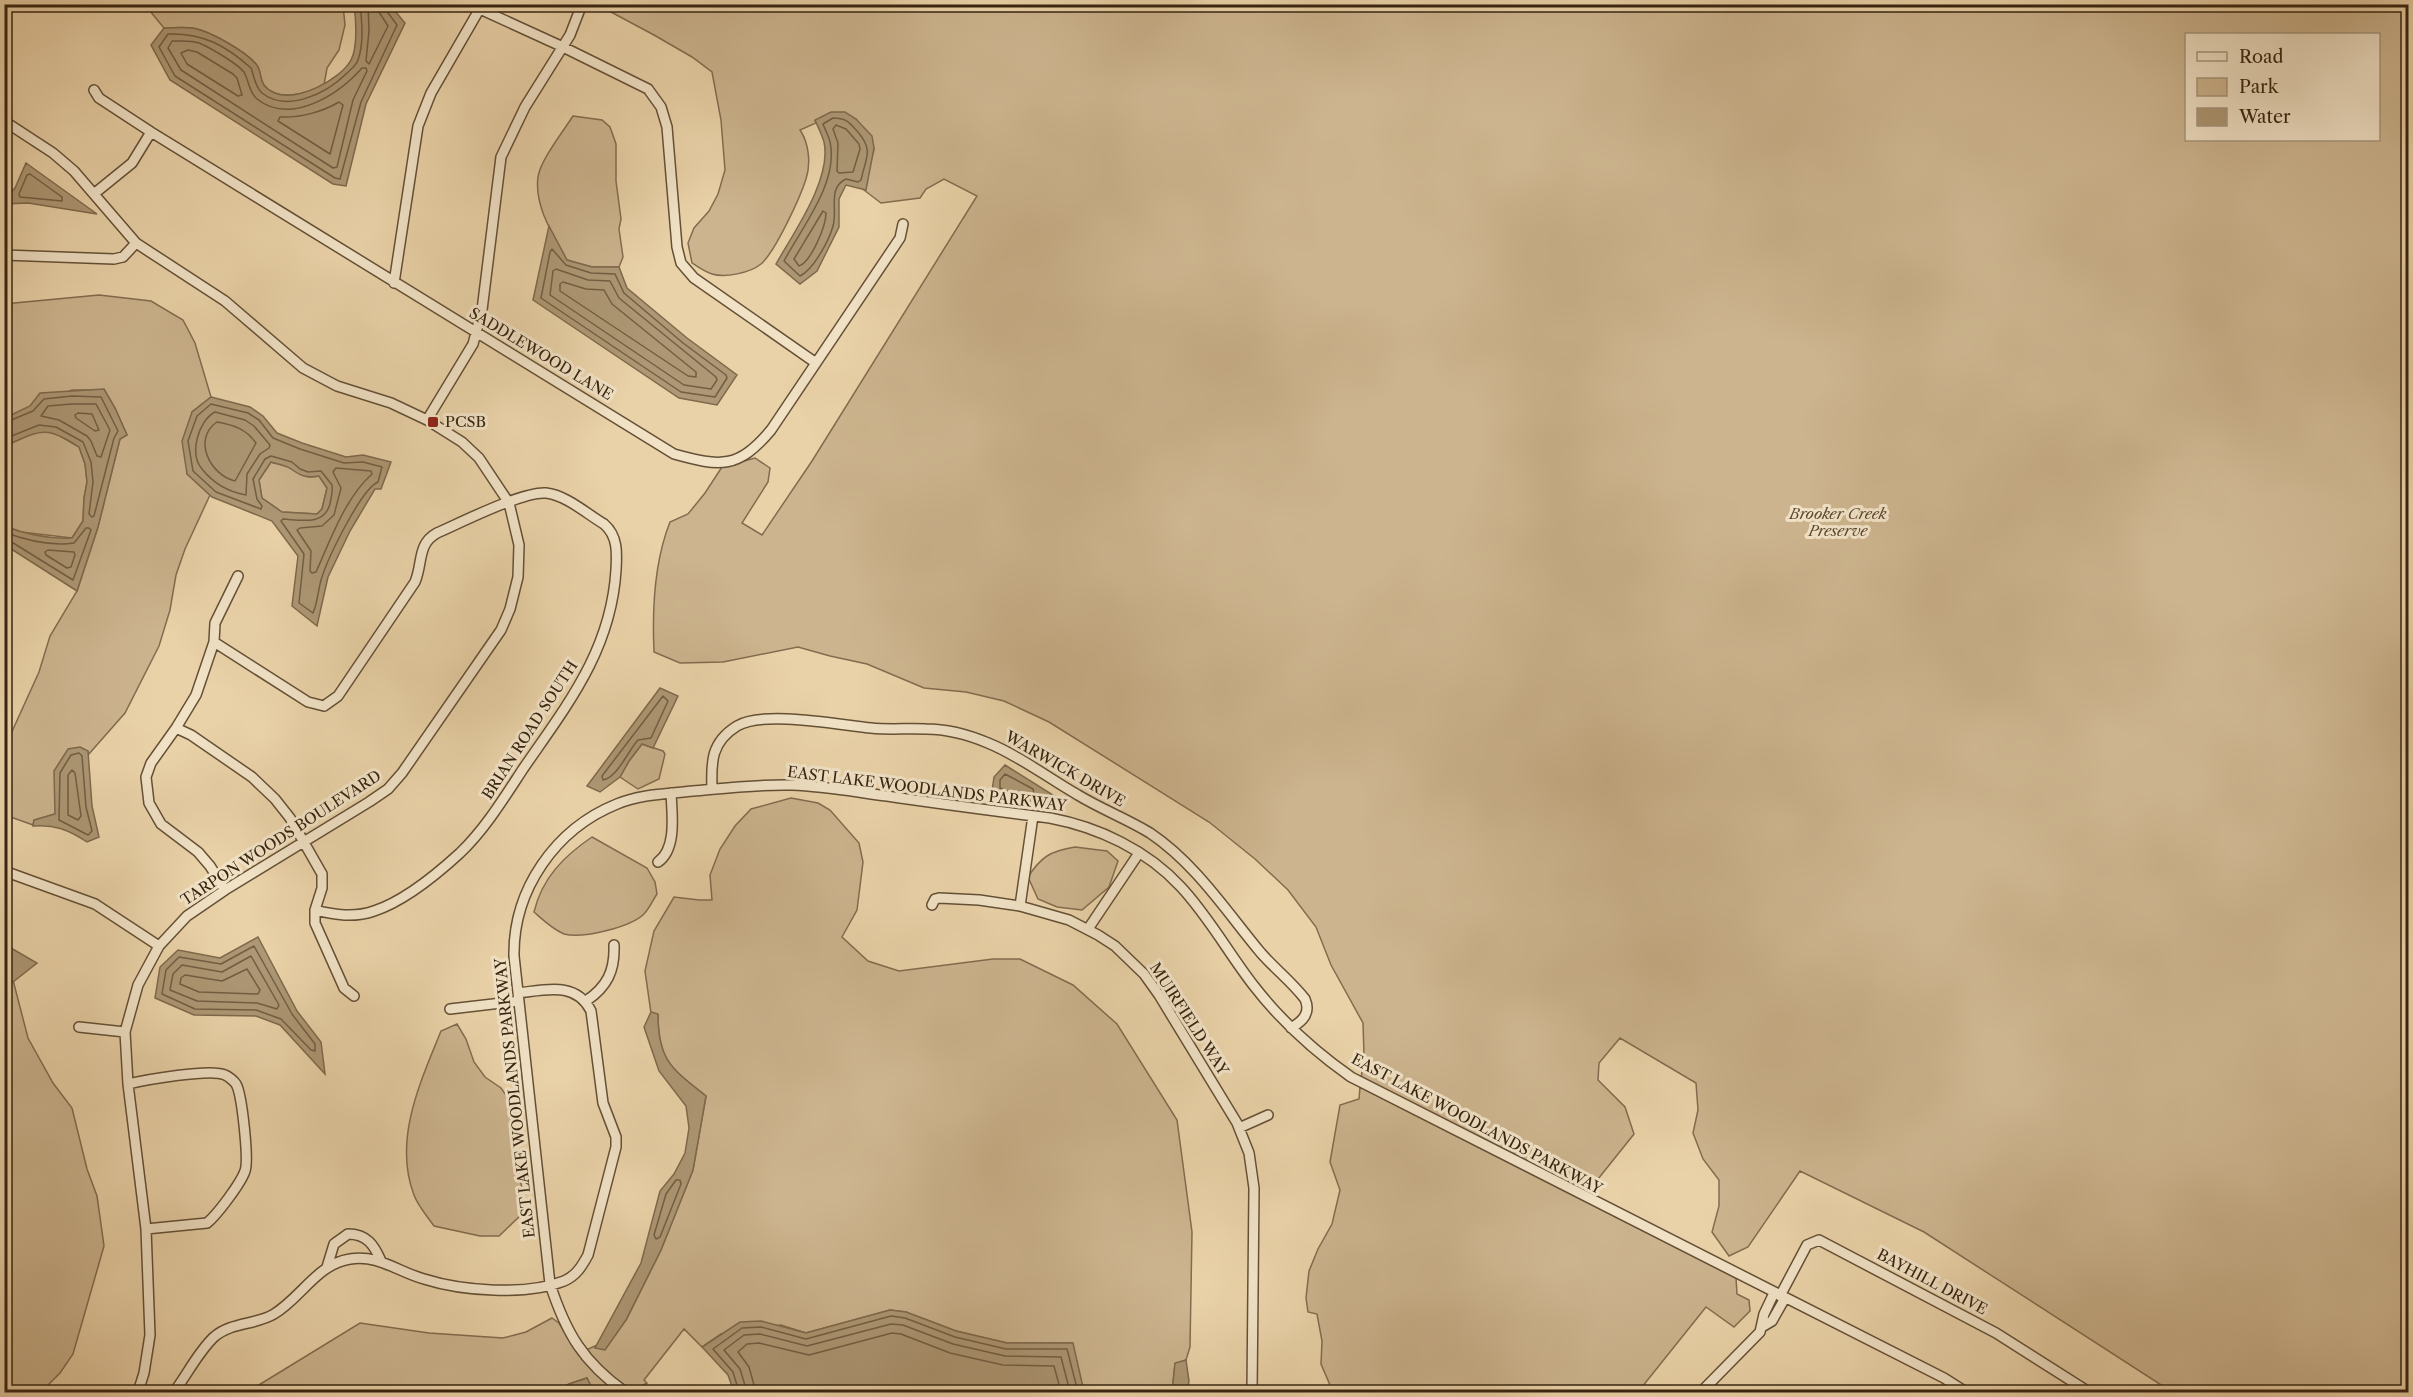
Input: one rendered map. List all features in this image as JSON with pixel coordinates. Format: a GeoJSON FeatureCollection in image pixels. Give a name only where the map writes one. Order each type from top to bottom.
{"type":"FeatureCollection","features":[{"type":"Feature","properties":{"kind":"street"},"geometry":{"type":"LineString","coordinates":[[469,4],[648,89],[661,107],[667,128],[676,240],[681,263],[694,278],[816,363]]}},
{"type":"Feature","properties":{"kind":"street"},"geometry":{"type":"LineString","coordinates":[[427,420],[473,344],[482,310],[501,157],[525,107],[570,35],[582,4]]}},
{"type":"Feature","properties":{"kind":"street"},"geometry":{"type":"LineString","coordinates":[[394,283],[418,126],[431,93],[480,10]]}},
{"type":"Feature","properties":{"kind":"street","name":"SADDLEWOOD LANE"},"geometry":{"type":"LineString","coordinates":[[94,90],[99,98],[151,132],[674,454],[709,464],[733,460],[754,449],[771,430],[900,238],[903,224]]}},
{"type":"Feature","properties":{"kind":"street","name":"TARPON WOODS BOULEVARD"},"geometry":{"type":"LineString","coordinates":[[4,121],[53,153],[74,171],[136,243],[225,302],[303,368],[337,386],[391,403],[427,420],[462,442],[479,458],[509,503],[519,545],[518,577],[510,609],[501,630],[402,773],[387,789],[187,916],[159,946],[138,985],[125,1032],[146,1229],[150,1335],[144,1373],[138,1392]]}},
{"type":"Feature","properties":{"kind":"street"},"geometry":{"type":"LineString","coordinates":[[95,194],[132,163],[151,132]]}},
{"type":"Feature","properties":{"kind":"street"},"geometry":{"type":"LineString","coordinates":[[4,255],[114,259],[123,257],[136,243]]}},
{"type":"Feature","properties":{"kind":"street","name":"BRIAN ROAD SOUTH"},"geometry":{"type":"LineString","coordinates":[[214,642],[308,702],[324,706],[338,696],[415,582],[427,539],[509,503],[546,493],[559,497],[610,530],[615,539],[617,555],[610,618],[597,653],[583,679],[488,820],[461,852],[428,879],[394,902],[373,911],[346,916],[315,910]]}},
{"type":"Feature","properties":{"kind":"street"},"geometry":{"type":"LineString","coordinates":[[225,890],[198,852],[161,824],[149,803],[146,777],[151,763],[196,695],[214,642],[215,623],[238,576]]}},
{"type":"Feature","properties":{"kind":"street","name":"WARWICK DRIVE"},"geometry":{"type":"LineString","coordinates":[[712,789],[711,762],[716,747],[729,731],[750,721],[788,720],[873,728],[937,729],[987,742],[1080,796],[1141,828],[1181,858],[1211,890],[1270,964],[1305,999],[1306,1016],[1299,1024],[1291,1028]]}},
{"type":"Feature","properties":{"kind":"street"},"geometry":{"type":"LineString","coordinates":[[176,728],[191,735],[266,788],[290,818],[322,874],[322,888],[315,910],[318,932],[344,988],[354,996]]}},
{"type":"Feature","properties":{"kind":"street","name":"EAST LAKE WOODLANDS PARKWAY"},"geometry":{"type":"LineString","coordinates":[[625,1392],[597,1370],[576,1343],[562,1320],[550,1284],[514,946],[518,919],[529,886],[545,859],[568,834],[592,815],[627,800],[671,793],[778,784],[1033,816],[1070,822],[1114,838],[1139,853],[1181,887],[1254,986],[1291,1028],[1319,1053],[1363,1084],[1944,1378],[1966,1392]]}},
{"type":"Feature","properties":{"kind":"street"},"geometry":{"type":"LineString","coordinates":[[658,862],[664,858],[669,849],[671,793]]}},
{"type":"Feature","properties":{"kind":"street"},"geometry":{"type":"LineString","coordinates":[[1020,906],[1033,816]]}},
{"type":"Feature","properties":{"kind":"street"},"geometry":{"type":"LineString","coordinates":[[1088,929],[1139,853]]}},
{"type":"Feature","properties":{"kind":"street"},"geometry":{"type":"LineString","coordinates":[[4,871],[95,904],[159,946]]}},
{"type":"Feature","properties":{"kind":"street","name":"MUIRFIELD WAY"},"geometry":{"type":"LineString","coordinates":[[932,905],[935,899],[946,897],[1020,906],[1069,920],[1115,946],[1144,974],[1165,1004],[1239,1128],[1253,1175],[1252,1392]]}},
{"type":"Feature","properties":{"kind":"street"},"geometry":{"type":"LineString","coordinates":[[586,1001],[599,992],[609,978],[615,961],[614,945]]}},
{"type":"Feature","properties":{"kind":"street"},"geometry":{"type":"LineString","coordinates":[[174,1392],[214,1337],[226,1329],[271,1316],[327,1268],[350,1259],[381,1261],[421,1279],[484,1289],[516,1289],[550,1284],[573,1276],[583,1265],[588,1255],[616,1147],[616,1137],[603,1103],[591,1011],[586,1001],[570,990],[559,988],[450,1009]]}},
{"type":"Feature","properties":{"kind":"street"},"geometry":{"type":"LineString","coordinates":[[79,1027],[125,1032]]}},
{"type":"Feature","properties":{"kind":"street"},"geometry":{"type":"LineString","coordinates":[[129,1084],[148,1079],[214,1072],[225,1075],[236,1084],[240,1097],[247,1161],[245,1171],[214,1217],[207,1223],[146,1229]]}},
{"type":"Feature","properties":{"kind":"street"},"geometry":{"type":"LineString","coordinates":[[1239,1128],[1268,1115]]}},
{"type":"Feature","properties":{"kind":"street"},"geometry":{"type":"LineString","coordinates":[[327,1268],[334,1244],[348,1234],[365,1237],[381,1261]]}},
{"type":"Feature","properties":{"kind":"street","name":"BAYHILL DRIVE"},"geometry":{"type":"LineString","coordinates":[[1780,1296],[1807,1245],[1819,1240],[1996,1333],[2089,1392]]}},
{"type":"Feature","properties":{"kind":"street"},"geometry":{"type":"LineString","coordinates":[[1701,1392],[1751,1343],[1762,1327],[1772,1321],[1780,1296]]}},
{"type":"Feature","properties":{"kind":"green space","name":"Brooker Creek Preserve"},"geometry":{"type":"Polygon","coordinates":[[[596,4],[2408,5],[2408,1392],[2172,1392],[1924,1232],[1800,1171],[1748,1247],[1729,1256],[1712,1232],[1719,1206],[1719,1180],[1703,1159],[1693,1133],[1698,1110],[1696,1083],[1620,1038],[1599,1063],[1598,1080],[1625,1107],[1634,1134],[1586,1194],[1361,1079],[1364,1056],[1363,1023],[1331,965],[1316,927],[1288,890],[1255,859],[1209,822],[1049,722],[1004,701],[966,692],[924,688],[867,664],[798,647],[723,662],[680,663],[654,652],[653,619],[657,569],[670,522],[688,514],[722,467],[755,458],[770,468],[768,482],[742,523],[762,535],[812,461],[977,196],[944,179],[926,189],[920,198],[881,203],[864,190],[874,149],[856,119],[815,121],[816,123],[800,130],[807,147],[808,173],[793,211],[767,258],[751,270],[737,274],[717,275],[707,272],[692,263],[688,243],[694,228],[709,211],[718,194],[725,170],[721,120],[712,72],[692,57],[596,4]]]}},
{"type":"Feature","properties":{"kind":"green space"},"geometry":{"type":"Polygon","coordinates":[[[145,5],[343,5],[345,25],[339,50],[327,68],[324,85],[302,93],[284,95],[269,90],[263,83],[256,64],[235,47],[199,30],[164,28],[145,5]]]}},
{"type":"Feature","properties":{"kind":"green space"},"geometry":{"type":"Polygon","coordinates":[[[573,116],[602,120],[610,127],[616,144],[616,181],[623,257],[619,267],[592,267],[567,260],[542,209],[538,188],[540,170],[573,116]]]}},
{"type":"Feature","properties":{"kind":"green space"},"geometry":{"type":"Polygon","coordinates":[[[99,295],[151,301],[183,320],[195,343],[211,397],[192,412],[187,474],[210,495],[185,549],[176,575],[170,610],[159,646],[125,713],[88,755],[88,751],[55,814],[34,820],[33,825],[5,815],[5,747],[39,672],[50,636],[77,591],[98,527],[120,439],[127,435],[104,390],[72,390],[5,418],[4,304],[99,295]]]}},
{"type":"Feature","properties":{"kind":"green space"},"geometry":{"type":"Polygon","coordinates":[[[39,431],[53,432],[79,447],[85,464],[87,482],[83,521],[72,538],[21,532],[5,526],[4,446],[39,431]]]}},
{"type":"Feature","properties":{"kind":"green space"},"geometry":{"type":"Polygon","coordinates":[[[271,462],[289,467],[304,476],[319,476],[327,488],[322,509],[317,514],[282,512],[262,498],[259,480],[271,462]]]}},
{"type":"Feature","properties":{"kind":"green space"},"geometry":{"type":"Polygon","coordinates":[[[642,744],[663,751],[665,754],[659,779],[638,789],[620,777],[642,744]]]}},
{"type":"Feature","properties":{"kind":"green space"},"geometry":{"type":"Polygon","coordinates":[[[791,798],[818,803],[830,810],[859,843],[863,862],[857,910],[842,937],[868,961],[899,971],[993,959],[1020,959],[1073,985],[1117,1024],[1177,1120],[1192,1232],[1190,1347],[1186,1360],[1175,1364],[1172,1392],[1084,1392],[1072,1343],[1007,1343],[956,1331],[906,1312],[890,1310],[806,1333],[781,1325],[721,1334],[702,1347],[684,1329],[644,1380],[647,1383],[631,1392],[615,1381],[586,1350],[597,1345],[596,1347],[626,1320],[661,1250],[693,1170],[706,1096],[669,1063],[661,1043],[658,1015],[651,1013],[645,971],[654,931],[674,897],[712,900],[710,875],[720,849],[735,826],[751,809],[791,798]]]}},
{"type":"Feature","properties":{"kind":"green space"},"geometry":{"type":"Polygon","coordinates":[[[592,837],[647,868],[655,882],[657,894],[644,914],[629,923],[594,933],[564,934],[534,912],[548,878],[563,860],[592,837]]]}},
{"type":"Feature","properties":{"kind":"green space"},"geometry":{"type":"Polygon","coordinates":[[[1075,847],[1107,851],[1118,861],[1109,887],[1082,910],[1057,907],[1038,899],[1028,877],[1047,856],[1075,847]]]}},
{"type":"Feature","properties":{"kind":"green space"},"geometry":{"type":"Polygon","coordinates":[[[4,971],[13,980],[28,1038],[53,1083],[72,1108],[87,1169],[97,1196],[104,1246],[73,1354],[60,1373],[41,1392],[5,1392],[4,971]]]}},
{"type":"Feature","properties":{"kind":"green space"},"geometry":{"type":"Polygon","coordinates":[[[457,1024],[466,1039],[474,1062],[485,1077],[501,1088],[514,1107],[511,1137],[522,1188],[521,1215],[499,1236],[480,1236],[434,1226],[414,1195],[408,1174],[406,1153],[408,1133],[418,1091],[441,1031],[457,1024]]]}},
{"type":"Feature","properties":{"kind":"green space"},"geometry":{"type":"Polygon","coordinates":[[[1360,1087],[1736,1278],[1737,1294],[1749,1300],[1750,1311],[1734,1327],[1706,1307],[1638,1392],[1333,1392],[1321,1364],[1322,1341],[1317,1314],[1308,1312],[1306,1298],[1309,1271],[1332,1224],[1340,1190],[1330,1162],[1340,1105],[1359,1099],[1360,1087]]]}},
{"type":"Feature","properties":{"kind":"green space"},"geometry":{"type":"Polygon","coordinates":[[[552,1318],[559,1323],[578,1354],[619,1392],[588,1392],[590,1384],[587,1378],[554,1392],[238,1392],[254,1388],[360,1323],[429,1333],[503,1338],[526,1332],[552,1318]]]}},
{"type":"Feature","properties":{"kind":"water"},"geometry":{"type":"Polygon","coordinates":[[[354,5],[390,5],[405,23],[366,104],[346,186],[333,184],[170,80],[151,45],[164,28],[199,30],[226,42],[251,59],[259,68],[263,83],[269,90],[284,95],[306,92],[338,75],[351,60],[356,41],[354,5]]]}},
{"type":"Feature","properties":{"kind":"water"},"geometry":{"type":"Polygon","coordinates":[[[831,112],[845,112],[856,119],[872,136],[874,148],[866,190],[846,185],[839,199],[839,227],[817,271],[800,284],[776,264],[810,205],[817,188],[825,157],[824,142],[815,120],[831,112]]]}},
{"type":"Feature","properties":{"kind":"water"},"geometry":{"type":"Polygon","coordinates":[[[26,163],[97,214],[28,203],[5,204],[5,198],[15,188],[26,163]]]}},
{"type":"Feature","properties":{"kind":"water"},"geometry":{"type":"Polygon","coordinates":[[[549,226],[567,260],[592,267],[619,267],[627,288],[687,338],[737,375],[717,405],[679,398],[533,300],[549,226]]]}},
{"type":"Feature","properties":{"kind":"water"},"geometry":{"type":"Polygon","coordinates":[[[104,389],[127,435],[120,439],[98,527],[77,591],[5,545],[4,526],[55,538],[72,538],[83,521],[87,482],[85,464],[79,447],[58,435],[42,432],[5,446],[5,418],[30,406],[40,393],[104,389]]]}},
{"type":"Feature","properties":{"kind":"water"},"geometry":{"type":"Polygon","coordinates":[[[211,397],[250,407],[263,416],[277,433],[302,443],[346,457],[363,455],[391,462],[381,489],[375,489],[350,531],[328,577],[317,626],[292,606],[298,556],[272,521],[212,497],[187,474],[182,441],[192,412],[211,397]],[[271,462],[259,480],[262,498],[282,512],[317,514],[322,509],[327,488],[319,476],[304,476],[287,466],[271,462]]]}},
{"type":"Feature","properties":{"kind":"water"},"geometry":{"type":"Polygon","coordinates":[[[660,688],[678,696],[653,748],[642,744],[620,777],[600,792],[587,786],[660,688]]]}},
{"type":"Feature","properties":{"kind":"water"},"geometry":{"type":"Polygon","coordinates":[[[80,747],[88,751],[92,806],[99,837],[87,842],[61,829],[33,826],[34,820],[55,814],[54,771],[68,749],[80,747]]]}},
{"type":"Feature","properties":{"kind":"water"},"geometry":{"type":"Polygon","coordinates":[[[1005,765],[1064,802],[1017,801],[992,791],[994,777],[1005,765]]]}},
{"type":"Feature","properties":{"kind":"water"},"geometry":{"type":"Polygon","coordinates":[[[258,937],[297,1011],[321,1042],[325,1074],[280,1025],[256,1016],[194,1015],[155,998],[160,967],[178,950],[220,958],[258,937]]]}},
{"type":"Feature","properties":{"kind":"water"},"geometry":{"type":"Polygon","coordinates":[[[4,944],[37,963],[13,982],[5,971],[4,944]]]}},
{"type":"Feature","properties":{"kind":"water"},"geometry":{"type":"Polygon","coordinates":[[[651,1012],[658,1014],[661,1043],[669,1062],[676,1071],[706,1096],[693,1170],[661,1250],[626,1320],[605,1350],[595,1348],[641,1263],[660,1191],[674,1174],[685,1153],[689,1128],[686,1106],[659,1071],[644,1027],[651,1012]]]}},
{"type":"Feature","properties":{"kind":"water"},"geometry":{"type":"Polygon","coordinates":[[[890,1310],[906,1312],[956,1331],[1007,1343],[1073,1343],[1084,1392],[734,1392],[728,1375],[702,1347],[740,1322],[761,1321],[806,1333],[890,1310]]]}},
{"type":"Feature","properties":{"kind":"water"},"geometry":{"type":"Polygon","coordinates":[[[1186,1360],[1189,1381],[1187,1392],[1172,1392],[1175,1363],[1186,1360]]]}},
{"type":"Feature","properties":{"kind":"water"},"geometry":{"type":"Polygon","coordinates":[[[587,1378],[590,1384],[588,1392],[554,1392],[569,1384],[587,1378]]]}},
{"type":"Feature","properties":{"kind":"waterway"},"geometry":{"type":"LineString","coordinates":[[4,1198],[9,1212],[5,1223],[8,1229],[4,1266]]}},
{"type":"Feature","properties":{"kind":"waterway"},"geometry":{"type":"LineString","coordinates":[[4,1319],[11,1329],[4,1340]]}},
{"type":"Feature","properties":{"kind":"waterway"},"geometry":{"type":"LineString","coordinates":[[4,1381],[7,1392]]}},
{"type":"Feature","properties":{"kind":"place","name":"PCSB"},"geometry":{"type":"Point","coordinates":[433,422]}}]}
